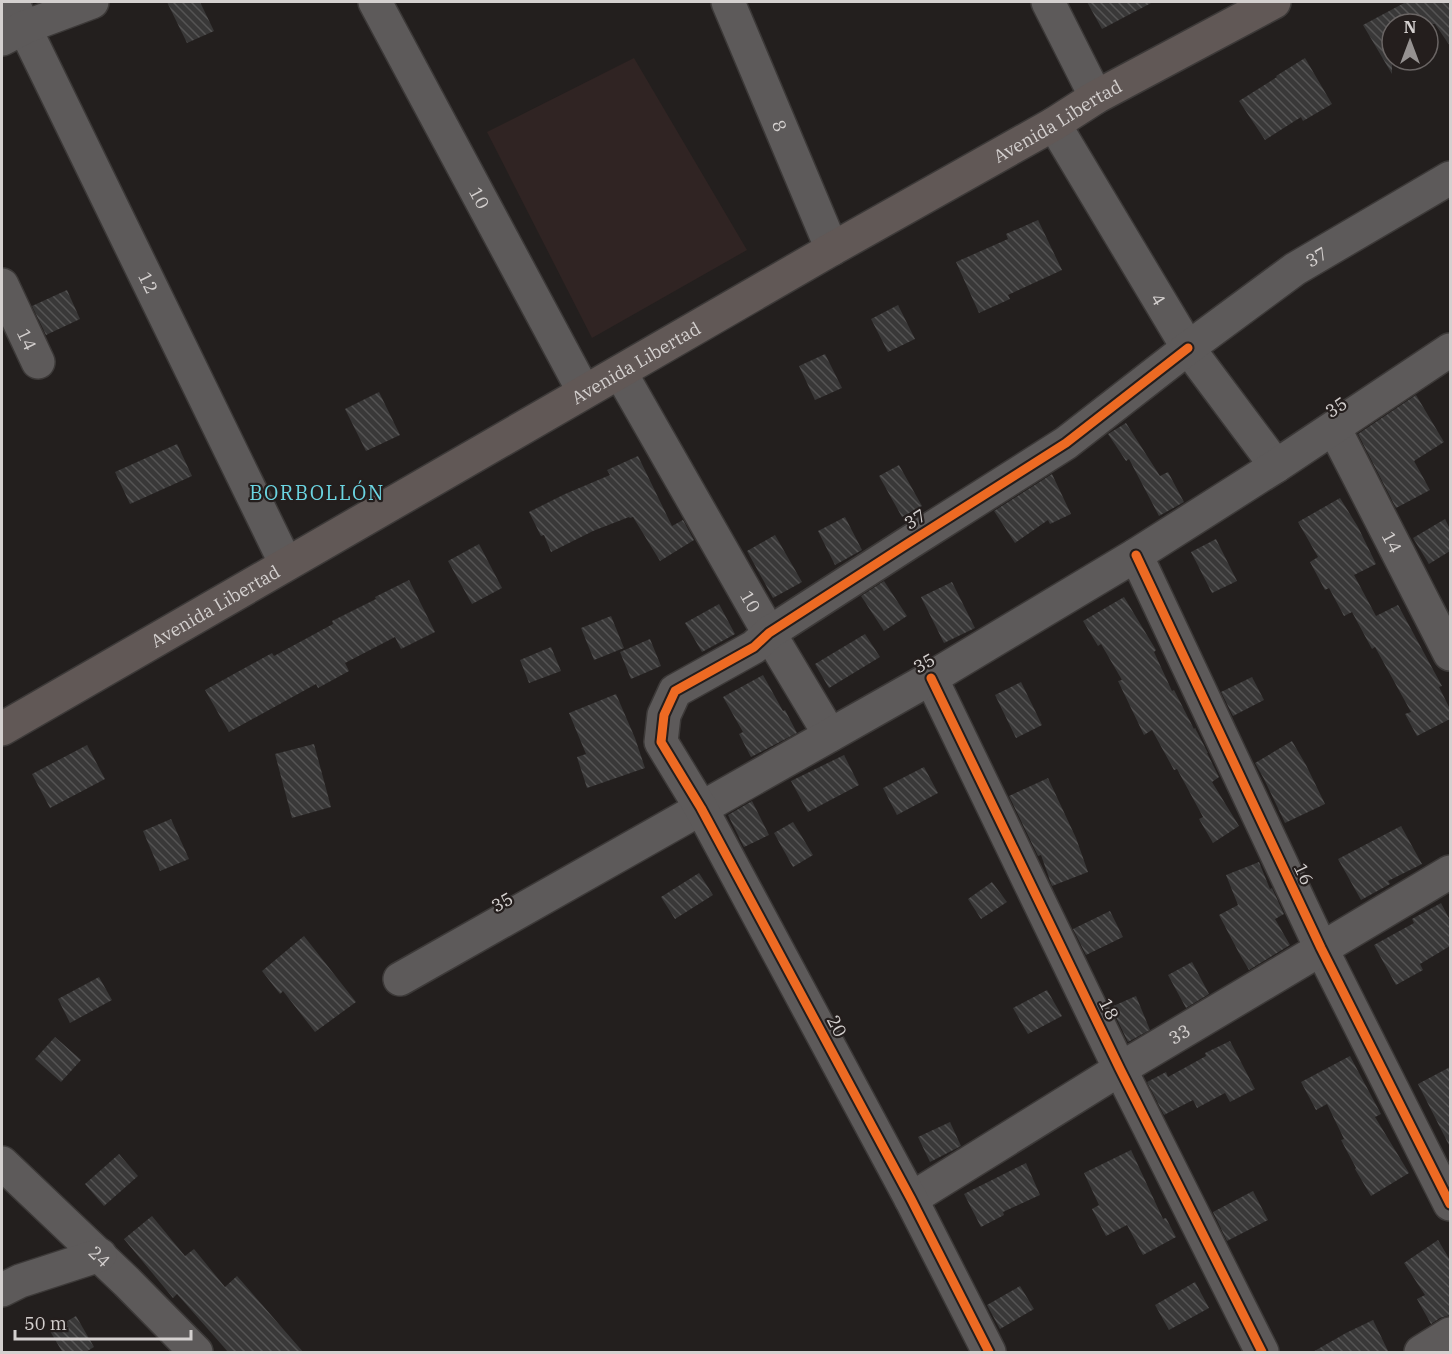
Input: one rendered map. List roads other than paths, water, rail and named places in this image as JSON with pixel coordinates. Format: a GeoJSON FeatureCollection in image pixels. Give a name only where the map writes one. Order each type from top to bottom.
{"type":"FeatureCollection","features":[{"type":"Feature","properties":{"kind":"main road","name":"Avenida Libertad"},"geometry":{"type":"LineString","coordinates":[[2,729],[832,249],[1054,124],[1095,97],[1274,2]]}},
{"type":"Feature","properties":{"kind":"street"},"geometry":{"type":"LineString","coordinates":[[13,23],[92,2]]}},
{"type":"Feature","properties":{"kind":"street","name":"10"},"geometry":{"type":"LineString","coordinates":[[375,2],[584,392]]}},
{"type":"Feature","properties":{"kind":"street","name":"8"},"geometry":{"type":"LineString","coordinates":[[729,2],[832,249]]}},
{"type":"Feature","properties":{"kind":"street"},"geometry":{"type":"LineString","coordinates":[[1048,2],[1095,97]]}},
{"type":"Feature","properties":{"kind":"street","name":"12"},"geometry":{"type":"LineString","coordinates":[[13,23],[286,564]]}},
{"type":"Feature","properties":{"kind":"street","name":"4"},"geometry":{"type":"LineString","coordinates":[[1054,124],[1188,348],[1276,466]]}},
{"type":"Feature","properties":{"kind":"street","name":"37"},"geometry":{"type":"LineString","coordinates":[[664,715],[675,691],[754,647],[769,633],[1066,443],[1188,348],[1295,269],[1450,178]]}},
{"type":"Feature","properties":{"kind":"street","name":"14"},"geometry":{"type":"LineString","coordinates":[[2,285],[38,362]]}},
{"type":"Feature","properties":{"kind":"street","name":"35"},"geometry":{"type":"LineString","coordinates":[[400,979],[931,678],[1136,555],[1276,466],[1450,350]]}},
{"type":"Feature","properties":{"kind":"street","name":"10"},"geometry":{"type":"LineString","coordinates":[[620,372],[830,735]]}},
{"type":"Feature","properties":{"kind":"street","name":"14"},"geometry":{"type":"LineString","coordinates":[[1334,428],[1450,654]]}},
{"type":"Feature","properties":{"kind":"street","name":"16"},"geometry":{"type":"LineString","coordinates":[[1136,555],[1321,948],[1450,1204]]}},
{"type":"Feature","properties":{"kind":"street","name":"18"},"geometry":{"type":"LineString","coordinates":[[931,678],[1120,1069],[1262,1353]]}},
{"type":"Feature","properties":{"kind":"street","name":"20"},"geometry":{"type":"LineString","coordinates":[[664,715],[661,742],[701,808],[911,1199],[989,1353]]}},
{"type":"Feature","properties":{"kind":"street","name":"33"},"geometry":{"type":"LineString","coordinates":[[911,1199],[1120,1069],[1450,872]]}},
{"type":"Feature","properties":{"kind":"street","name":"24"},"geometry":{"type":"LineString","coordinates":[[2,1163],[100,1255],[196,1353]]}},
{"type":"Feature","properties":{"kind":"street"},"geometry":{"type":"LineString","coordinates":[[2,1290],[20,1281],[100,1255]]}},
{"type":"Feature","properties":{"kind":"street"},"geometry":{"type":"LineString","coordinates":[[1421,1353],[1450,1334]]}},
{"type":"Feature","properties":{"kind":"district","name":"BORBOLLÓN"},"geometry":{"type":"Point","coordinates":[317,492]}}]}
